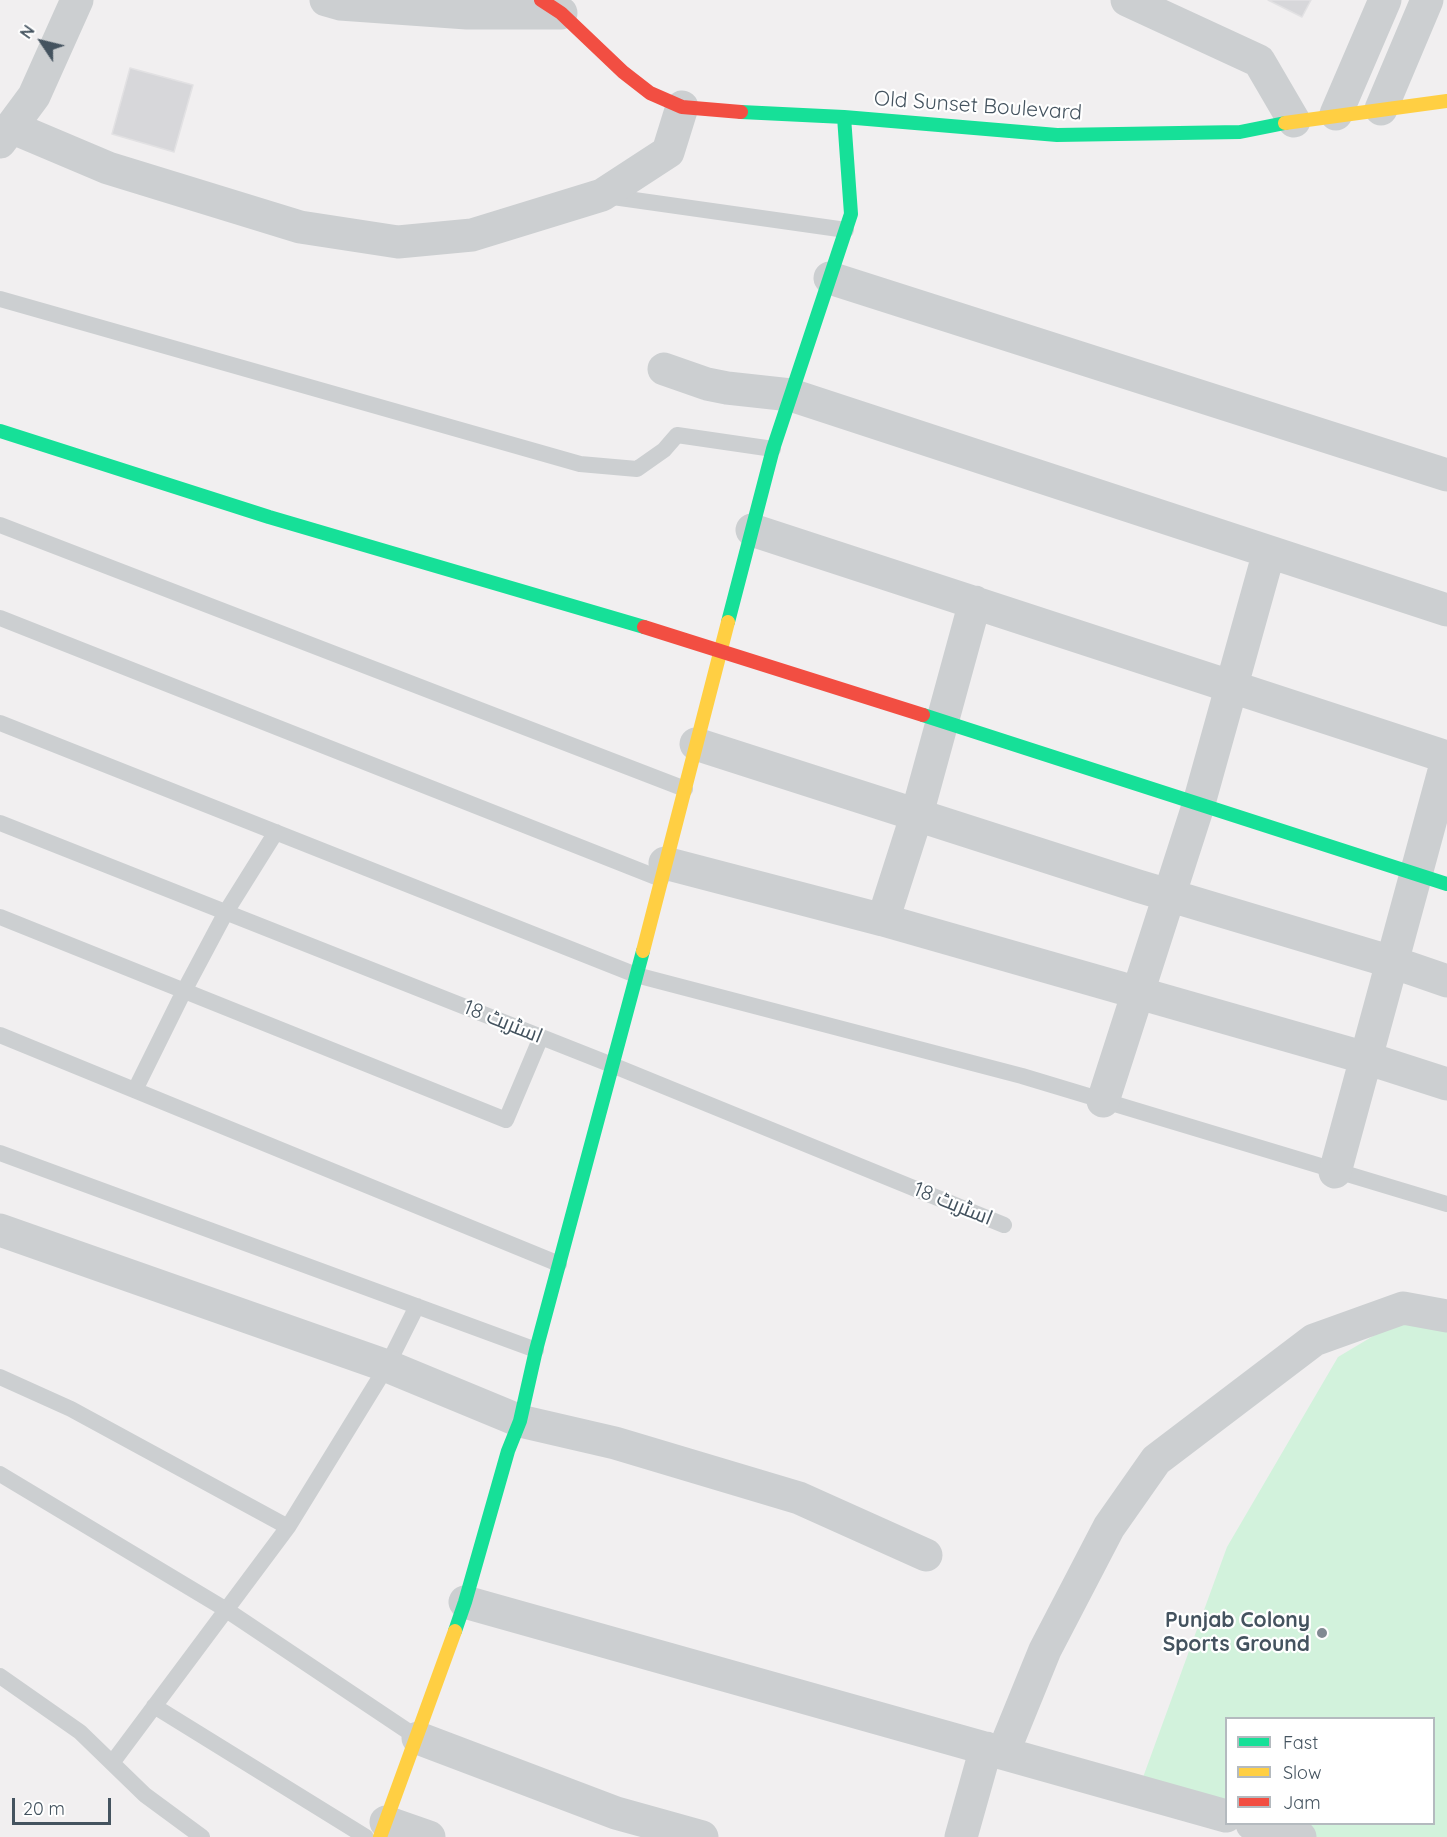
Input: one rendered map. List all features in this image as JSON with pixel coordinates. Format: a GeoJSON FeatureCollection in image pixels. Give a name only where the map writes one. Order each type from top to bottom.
{"type":"FeatureCollection","features":[{"type":"Feature","properties":{"kind":"street"},"geometry":{"type":"LineString","coordinates":[[77,0],[34,96],[5,135],[300,227],[398,242],[472,235],[602,195],[668,152],[682,107]]}},
{"type":"Feature","properties":{"kind":"street"},"geometry":{"type":"LineString","coordinates":[[326,0],[340,4],[466,13],[556,4]]}},
{"type":"Feature","properties":{"kind":"street"},"geometry":{"type":"LineString","coordinates":[[1127,0],[1259,61],[1294,121]]}},
{"type":"Feature","properties":{"kind":"street"},"geometry":{"type":"LineString","coordinates":[[1336,114],[1385,0]]}},
{"type":"Feature","properties":{"kind":"street"},"geometry":{"type":"LineString","coordinates":[[1381,109],[1428,0]]}},
{"type":"Feature","properties":{"kind":"street","name":"Old Sunset Boulevard"},"geometry":{"type":"LineString","coordinates":[[556,4],[623,72],[650,93],[682,107],[766,114],[844,117],[1057,135],[1240,132],[1336,114],[1447,101]]}},
{"type":"Feature","properties":{"kind":"street"},"geometry":{"type":"LineString","coordinates":[[429,1837],[378,1832],[418,1738],[465,1602],[508,1451],[520,1420],[536,1350],[773,448],[851,214],[844,117]]}},
{"type":"Feature","properties":{"kind":"street"},"geometry":{"type":"LineString","coordinates":[[830,278],[1447,475]]}},
{"type":"Feature","properties":{"kind":"street"},"geometry":{"type":"LineString","coordinates":[[664,369],[707,384],[791,395],[1447,610]]}},
{"type":"Feature","properties":{"kind":"street"},"geometry":{"type":"LineString","coordinates":[[0,431],[269,517],[721,650],[1447,884]]}},
{"type":"Feature","properties":{"kind":"street"},"geometry":{"type":"LineString","coordinates":[[752,530],[1232,686],[1447,759],[1335,1172]]}},
{"type":"Feature","properties":{"kind":"street"},"geometry":{"type":"LineString","coordinates":[[1103,1101],[1199,803],[1269,552]]}},
{"type":"Feature","properties":{"kind":"street"},"geometry":{"type":"LineString","coordinates":[[883,920],[917,814],[975,602]]}},
{"type":"Feature","properties":{"kind":"street"},"geometry":{"type":"LineString","coordinates":[[696,744],[1447,981]]}},
{"type":"Feature","properties":{"kind":"street"},"geometry":{"type":"LineString","coordinates":[[663,871],[883,920],[1366,1058],[1447,1084]]}},
{"type":"Feature","properties":{"kind":"street"},"geometry":{"type":"LineString","coordinates":[[0,1230],[387,1366],[520,1420],[615,1443],[799,1498],[926,1555]]}},
{"type":"Feature","properties":{"kind":"street"},"geometry":{"type":"LineString","coordinates":[[962,1837],[995,1751],[1045,1650],[1110,1527],[1155,1460],[1314,1340],[1403,1308],[1447,1316]]}},
{"type":"Feature","properties":{"kind":"street"},"geometry":{"type":"LineString","coordinates":[[465,1602],[1225,1815]]}},
{"type":"Feature","properties":{"kind":"street"},"geometry":{"type":"LineString","coordinates":[[418,1738],[616,1813],[702,1837]]}},
{"type":"Feature","properties":{"kind":"street"},"geometry":{"type":"LineString","coordinates":[[1256,1825],[1299,1837]]}},
{"type":"Feature","properties":{"kind":"lane"},"geometry":{"type":"LineString","coordinates":[[602,195],[846,230]]}},
{"type":"Feature","properties":{"kind":"lane"},"geometry":{"type":"LineString","coordinates":[[0,299],[580,464],[637,469],[664,450],[677,435],[773,448]]}},
{"type":"Feature","properties":{"kind":"lane"},"geometry":{"type":"LineString","coordinates":[[0,525],[685,789]]}},
{"type":"Feature","properties":{"kind":"lane"},"geometry":{"type":"LineString","coordinates":[[0,618],[663,871]]}},
{"type":"Feature","properties":{"kind":"lane"},"geometry":{"type":"LineString","coordinates":[[0,723],[636,975],[1022,1076],[1447,1204]]}},
{"type":"Feature","properties":{"kind":"lane","name":"اسٹریٹ 18"},"geometry":{"type":"LineString","coordinates":[[0,823],[612,1065],[1004,1225]]}},
{"type":"Feature","properties":{"kind":"lane"},"geometry":{"type":"LineString","coordinates":[[135,1090],[226,912],[276,832]]}},
{"type":"Feature","properties":{"kind":"lane"},"geometry":{"type":"LineString","coordinates":[[0,916],[506,1120],[541,1037]]}},
{"type":"Feature","properties":{"kind":"lane"},"geometry":{"type":"LineString","coordinates":[[0,1035],[559,1264]]}},
{"type":"Feature","properties":{"kind":"lane"},"geometry":{"type":"LineString","coordinates":[[0,1153],[536,1350]]}},
{"type":"Feature","properties":{"kind":"lane"},"geometry":{"type":"LineString","coordinates":[[112,1763],[288,1527],[387,1366],[417,1306]]}},
{"type":"Feature","properties":{"kind":"lane"},"geometry":{"type":"LineString","coordinates":[[0,1377],[70,1409],[288,1527]]}},
{"type":"Feature","properties":{"kind":"lane"},"geometry":{"type":"LineString","coordinates":[[0,1474],[225,1609],[418,1738]]}},
{"type":"Feature","properties":{"kind":"lane"},"geometry":{"type":"LineString","coordinates":[[0,1676],[80,1732],[145,1794],[202,1837]]}},
{"type":"Feature","properties":{"kind":"lane"},"geometry":{"type":"LineString","coordinates":[[154,1706],[378,1832]]}},
{"type":"Feature","properties":{"kind":"green space","name":"Punjab Colony Sports Ground"},"geometry":{"type":"Polygon","coordinates":[[[1395,1323],[1447,1329],[1447,1837],[1309,1837],[1263,1825],[1435,1825],[1435,1717],[1225,1717],[1225,1815],[1138,1791],[1227,1547],[1338,1357],[1395,1323]]]}},
{"type":"Feature","properties":{"kind":"building"},"geometry":{"type":"Polygon","coordinates":[[[1268,0],[1311,0],[1302,17],[1268,0]]]}},
{"type":"Feature","properties":{"kind":"building"},"geometry":{"type":"Polygon","coordinates":[[[130,68],[193,85],[174,152],[112,134],[130,68]]]}},
{"type":"Feature","properties":{"kind":"traffic: fast"},"geometry":{"type":"LineString","coordinates":[[741,112],[844,117],[1057,135],[1240,132],[1285,123]]}},
{"type":"Feature","properties":{"kind":"traffic: fast"},"geometry":{"type":"LineString","coordinates":[[728,622],[773,449],[851,214],[844,117]]}},
{"type":"Feature","properties":{"kind":"traffic: fast"},"geometry":{"type":"LineString","coordinates":[[0,431],[269,517],[644,627]]}},
{"type":"Feature","properties":{"kind":"traffic: fast"},"geometry":{"type":"LineString","coordinates":[[923,715],[1447,884]]}},
{"type":"Feature","properties":{"kind":"traffic: fast"},"geometry":{"type":"LineString","coordinates":[[455,1631],[508,1451],[520,1421],[536,1350],[643,951]]}},
{"type":"Feature","properties":{"kind":"traffic: slow"},"geometry":{"type":"LineString","coordinates":[[1285,123],[1447,101]]}},
{"type":"Feature","properties":{"kind":"traffic: slow"},"geometry":{"type":"LineString","coordinates":[[643,951],[728,622]]}},
{"type":"Feature","properties":{"kind":"traffic: slow"},"geometry":{"type":"LineString","coordinates":[[380,1837],[455,1631]]}},
{"type":"Feature","properties":{"kind":"traffic: jam"},"geometry":{"type":"LineString","coordinates":[[541,0],[561,13],[623,72],[650,93],[682,107],[741,112]]}},
{"type":"Feature","properties":{"kind":"traffic: jam"},"geometry":{"type":"LineString","coordinates":[[644,627],[923,715]]}},
{"type":"Feature","properties":{"kind":"place","name":"Punjab Colony Sports Ground"},"geometry":{"type":"Point","coordinates":[1322,1633]}}]}
